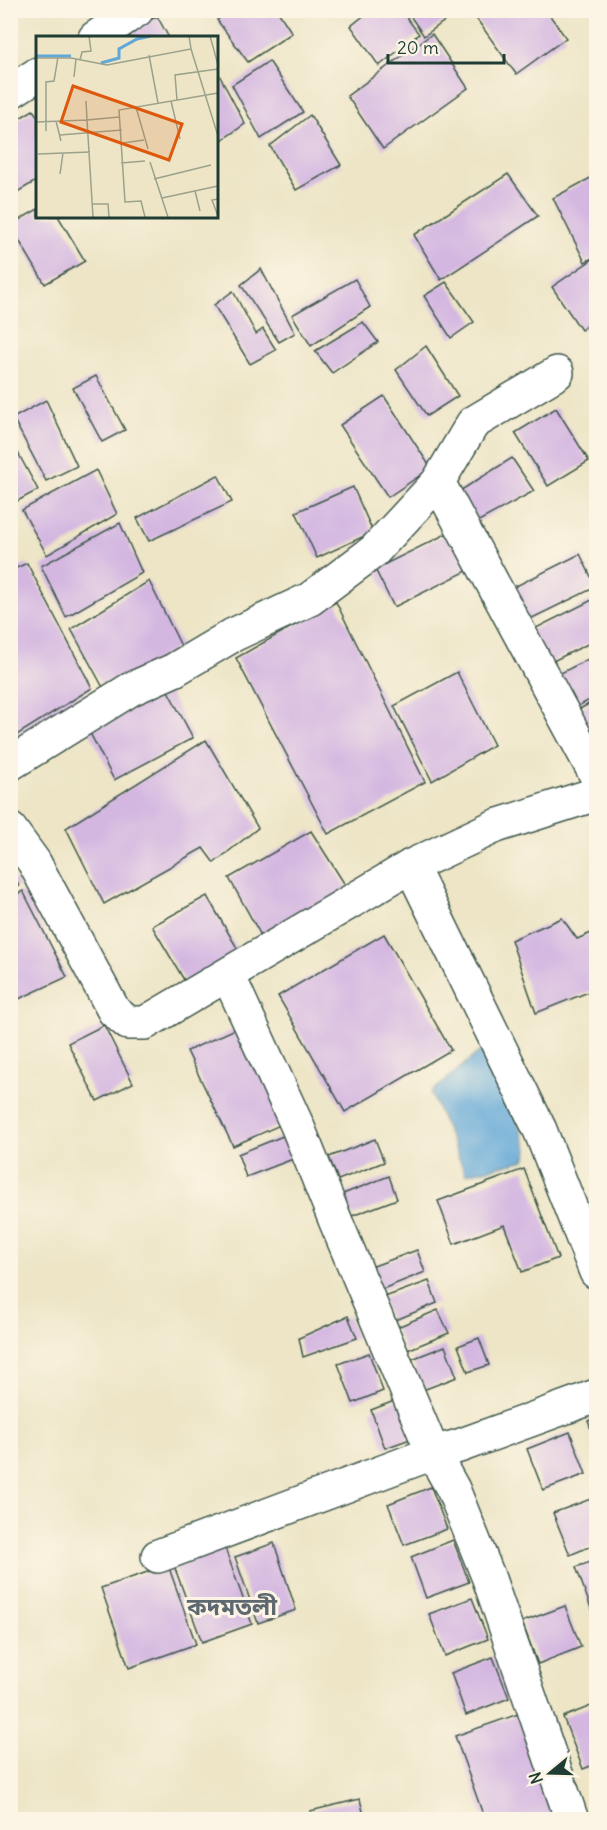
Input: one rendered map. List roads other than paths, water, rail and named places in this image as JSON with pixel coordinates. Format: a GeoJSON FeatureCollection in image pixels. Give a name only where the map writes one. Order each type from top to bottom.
{"type":"FeatureCollection","features":[{"type":"Feature","properties":{"kind":"street"},"geometry":{"type":"LineString","coordinates":[[98,36],[137,10]]}},
{"type":"Feature","properties":{"kind":"street"},"geometry":{"type":"LineString","coordinates":[[10,92],[36,75]]}},
{"type":"Feature","properties":{"kind":"street"},"geometry":{"type":"LineString","coordinates":[[10,765],[131,689],[174,670],[233,634],[310,599],[374,551],[438,482],[473,423],[557,373]]}},
{"type":"Feature","properties":{"kind":"street"},"geometry":{"type":"LineString","coordinates":[[438,482],[597,775]]}},
{"type":"Feature","properties":{"kind":"street"},"geometry":{"type":"LineString","coordinates":[[10,829],[34,862],[114,1011],[128,1023],[145,1023],[411,866],[496,826],[597,794]]}},
{"type":"Feature","properties":{"kind":"street"},"geometry":{"type":"LineString","coordinates":[[411,866],[540,1130],[597,1272]]}},
{"type":"Feature","properties":{"kind":"street"},"geometry":{"type":"LineString","coordinates":[[228,975],[297,1125],[433,1453],[453,1489],[488,1576],[572,1820]]}},
{"type":"Feature","properties":{"kind":"street"},"geometry":{"type":"LineString","coordinates":[[158,1556],[433,1453],[597,1396]]}},
{"type":"Feature","properties":{"kind":"water"},"geometry":{"type":"Polygon","coordinates":[[[479,1052],[487,1056],[498,1068],[528,1150],[525,1160],[466,1174],[431,1093],[479,1052]]]}},
{"type":"Feature","properties":{"kind":"district","name":"কদমতলী"},"geometry":{"type":"Point","coordinates":[232,1606]}}]}
